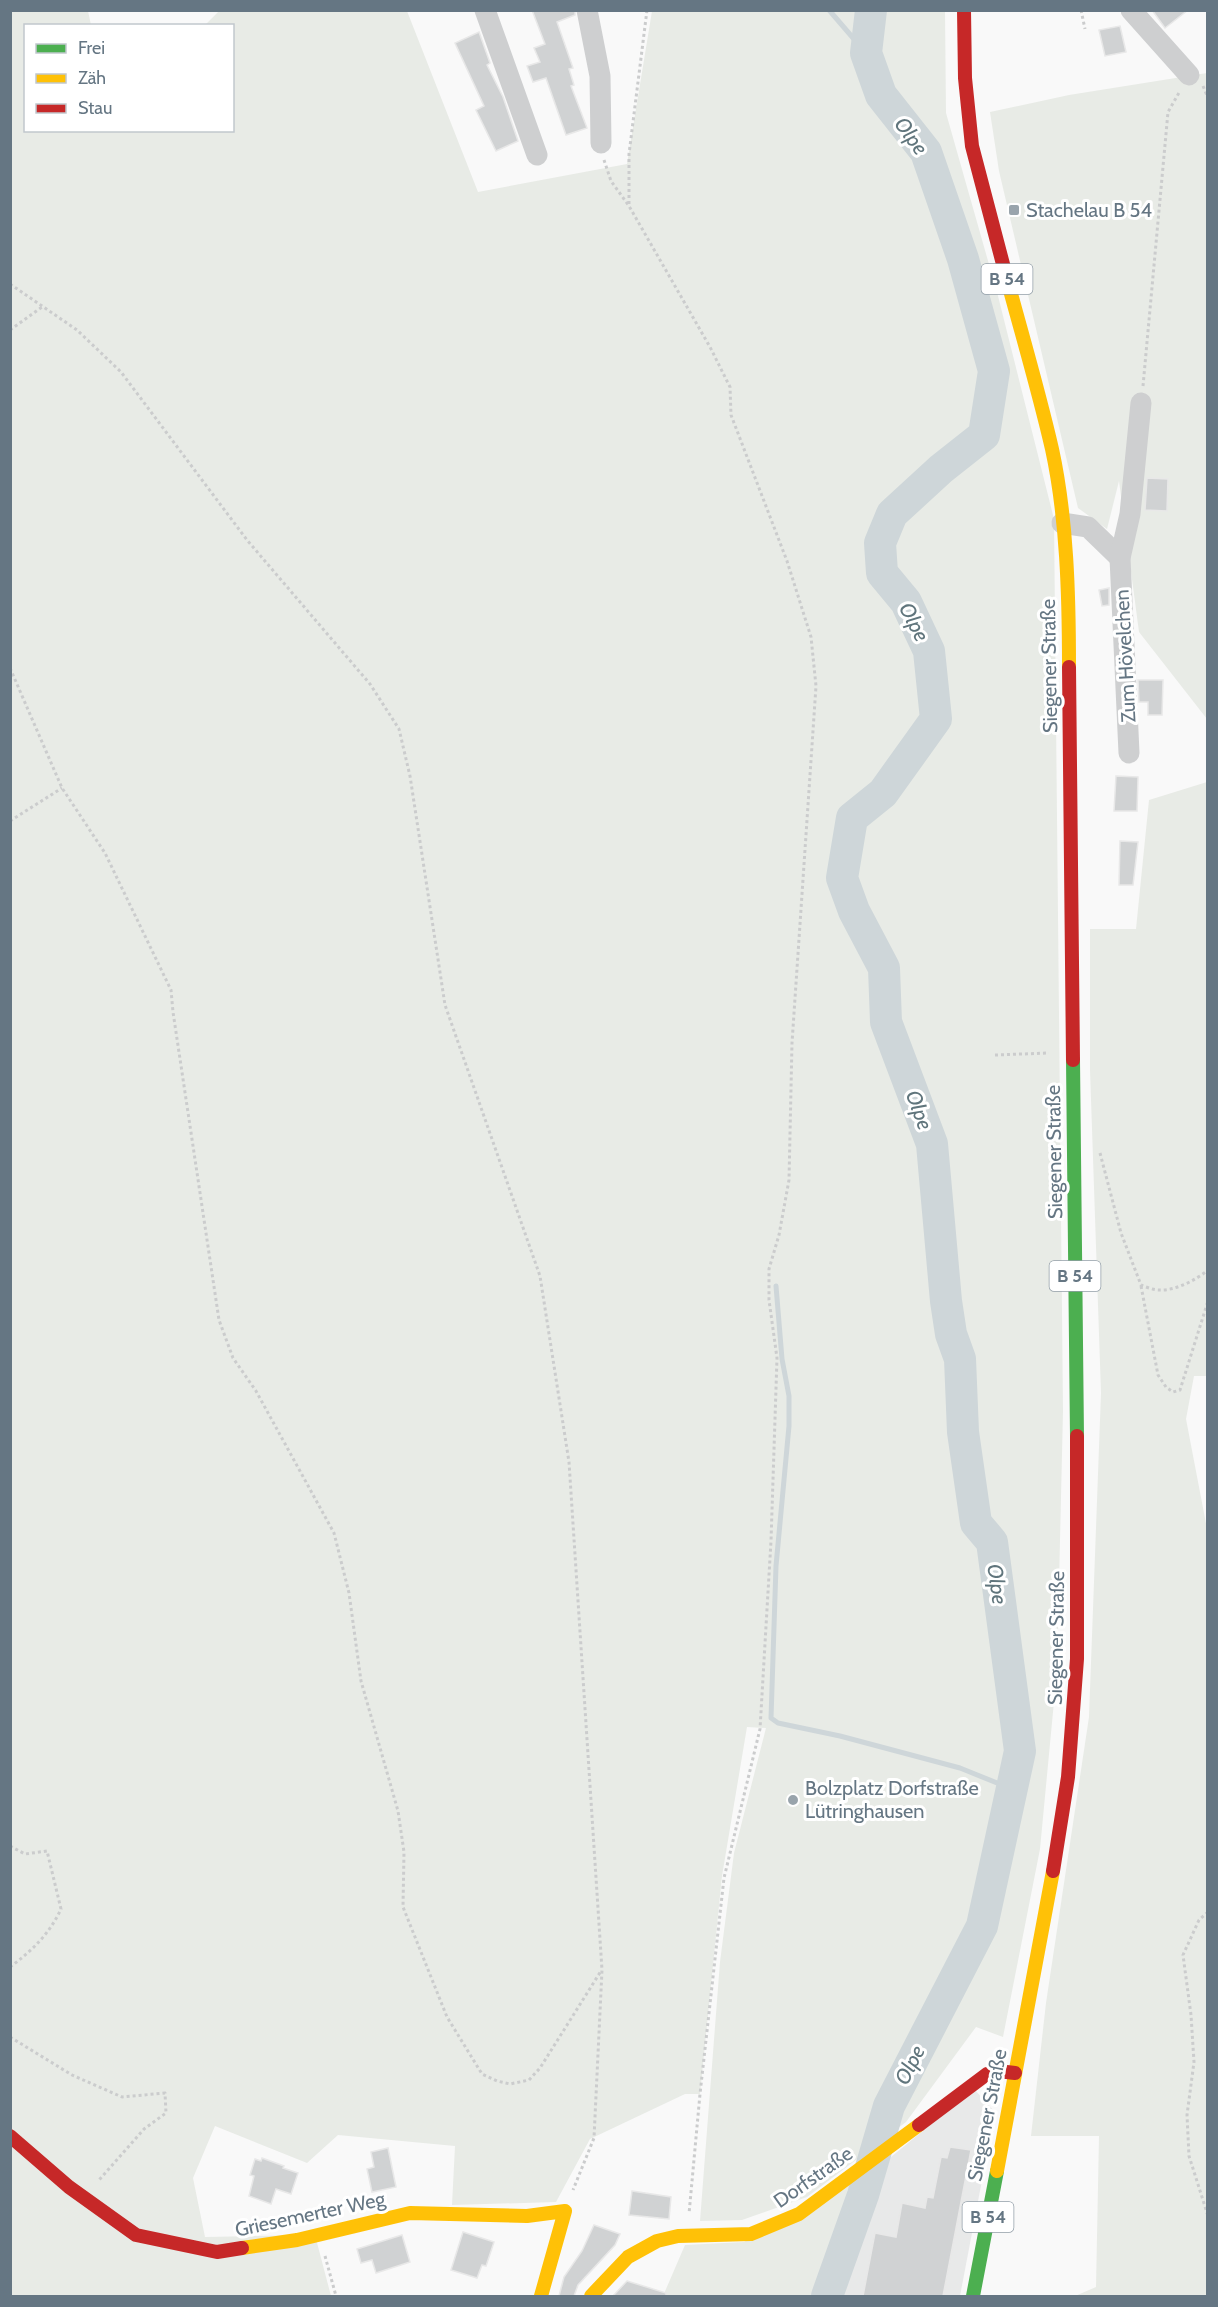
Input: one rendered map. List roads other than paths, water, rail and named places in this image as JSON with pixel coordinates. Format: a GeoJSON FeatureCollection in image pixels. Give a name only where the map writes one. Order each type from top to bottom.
{"type":"FeatureCollection","features":[{"type":"Feature","properties":{"kind":"main road","name":"Siegener Straße"},"geometry":{"type":"LineString","coordinates":[[964,10],[963,60],[972,146],[1052,450],[1062,523],[1069,616],[1078,1552],[1073,1726],[1064,1800],[1052,1879],[973,2296]]}},
{"type":"Feature","properties":{"kind":"main road","name":"Dorfstraße"},"geometry":{"type":"LineString","coordinates":[[591,2296],[608,2275],[634,2252],[658,2240],[760,2232],[799,2214],[987,2074],[998,2071],[1015,2073]]}},
{"type":"Feature","properties":{"kind":"main road","name":"Griesemerter Weg"},"geometry":{"type":"LineString","coordinates":[[10,2136],[84,2197],[136,2235],[218,2252],[297,2240],[410,2213],[527,2216],[565,2211],[541,2296]]}},
{"type":"Feature","properties":{"kind":"street"},"geometry":{"type":"LineString","coordinates":[[485,10],[537,155]]}},
{"type":"Feature","properties":{"kind":"street"},"geometry":{"type":"LineString","coordinates":[[587,10],[600,76],[601,143]]}},
{"type":"Feature","properties":{"kind":"street"},"geometry":{"type":"LineString","coordinates":[[1131,10],[1189,75]]}},
{"type":"Feature","properties":{"kind":"street","name":"Zum Hövelchen"},"geometry":{"type":"LineString","coordinates":[[1129,753],[1120,558],[1130,514],[1141,403]]}},
{"type":"Feature","properties":{"kind":"street"},"geometry":{"type":"LineString","coordinates":[[1062,523],[1088,527],[1120,558]]}},
{"type":"Feature","properties":{"kind":"waterway"},"geometry":{"type":"LineString","coordinates":[[829,10],[866,53]]}},
{"type":"Feature","properties":{"kind":"waterway","name":"Olpe"},"geometry":{"type":"LineString","coordinates":[[827,2296],[863,2195],[889,2106],[982,1926],[1020,1751],[992,1542],[976,1523],[963,1432],[960,1359],[951,1334],[946,1301],[932,1144],[886,1022],[884,968],[854,911],[842,878],[852,818],[883,793],[936,719],[929,651],[906,602],[882,573],[880,543],[892,514],[941,469],[984,435],[994,371],[963,259],[926,152],[881,95],[866,53],[871,10]]}},
{"type":"Feature","properties":{"kind":"waterway"},"geometry":{"type":"LineString","coordinates":[[776,1286],[782,1359],[789,1396],[789,1426],[776,1566],[771,1718],[778,1723],[840,1736],[960,1768],[1012,1789]]}},
{"type":"Feature","properties":{"kind":"place","name":"Stachelau B 54"},"geometry":{"type":"Point","coordinates":[1014,210]}},
{"type":"Feature","properties":{"kind":"place","name":"Bolzplatz Dorfstraße Lütringhausen"},"geometry":{"type":"Point","coordinates":[793,1800]}}]}
